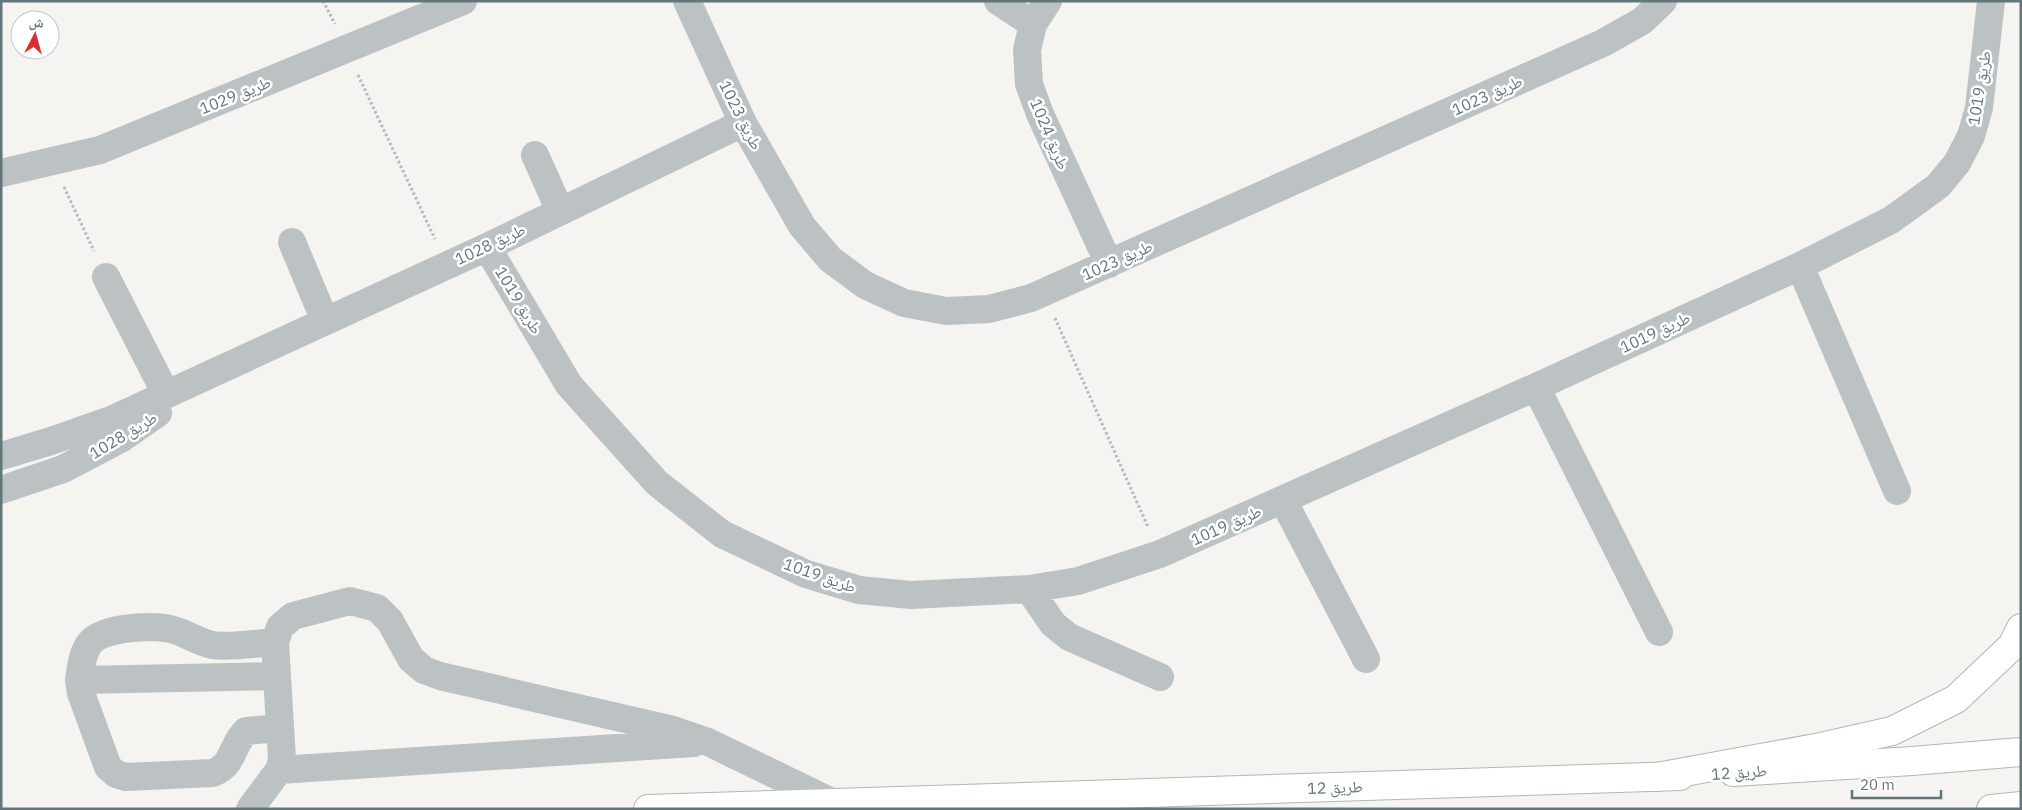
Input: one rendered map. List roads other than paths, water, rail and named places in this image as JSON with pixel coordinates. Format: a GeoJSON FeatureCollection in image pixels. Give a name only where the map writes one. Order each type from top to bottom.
{"type":"FeatureCollection","features":[{"type":"Feature","properties":{"kind":"main road"},"geometry":{"type":"LineString","coordinates":[[1657,777],[1821,747],[1892,731],[1956,699],[2012,646],[2021,628]]}},
{"type":"Feature","properties":{"kind":"main road","name":"طريق 12"},"geometry":{"type":"LineString","coordinates":[[648,809],[1657,777],[1912,761],[2021,752]]}},
{"type":"Feature","properties":{"kind":"main road"},"geometry":{"type":"LineString","coordinates":[[1991,809],[2021,806]]}},
{"type":"Feature","properties":{"kind":"street","name":"طريق 1029"},"geometry":{"type":"LineString","coordinates":[[1,173],[100,150],[463,1]]}},
{"type":"Feature","properties":{"kind":"street","name":"طريق 1023"},"geometry":{"type":"LineString","coordinates":[[688,1],[743,122],[802,226],[830,260],[865,285],[904,303],[946,311],[989,309],[1043,293],[1603,43],[1642,21],[1663,1]]}},
{"type":"Feature","properties":{"kind":"street"},"geometry":{"type":"LineString","coordinates":[[998,1],[1033,24]]}},
{"type":"Feature","properties":{"kind":"street","name":"طريق 1024"},"geometry":{"type":"LineString","coordinates":[[1048,1],[1033,24],[1027,50],[1029,84],[1040,114],[1109,264]]}},
{"type":"Feature","properties":{"kind":"street","name":"طريق 1019"},"geometry":{"type":"LineString","coordinates":[[487,247],[569,384],[657,483],[722,534],[806,574],[859,590],[911,595],[1029,589],[1078,581],[1160,554],[1283,500],[1800,266],[1891,220],[1938,186],[1957,163],[1971,136],[1979,108],[1991,1]]}},
{"type":"Feature","properties":{"kind":"street","name":"طريق 1028"},"geometry":{"type":"LineString","coordinates":[[1,456],[111,420],[487,247],[743,122]]}},
{"type":"Feature","properties":{"kind":"street"},"geometry":{"type":"LineString","coordinates":[[536,155],[560,211]]}},
{"type":"Feature","properties":{"kind":"street"},"geometry":{"type":"LineString","coordinates":[[292,242],[325,321]]}},
{"type":"Feature","properties":{"kind":"street"},"geometry":{"type":"LineString","coordinates":[[1800,266],[1896,491]]}},
{"type":"Feature","properties":{"kind":"street"},"geometry":{"type":"LineString","coordinates":[[106,277],[166,394]]}},
{"type":"Feature","properties":{"kind":"street","name":"طريق 1028"},"geometry":{"type":"LineString","coordinates":[[1,490],[63,470],[113,442],[236,362]]}},
{"type":"Feature","properties":{"kind":"street"},"geometry":{"type":"LineString","coordinates":[[1536,387],[1659,632]]}},
{"type":"Feature","properties":{"kind":"street"},"geometry":{"type":"LineString","coordinates":[[1,442],[51,441]]}},
{"type":"Feature","properties":{"kind":"street"},"geometry":{"type":"LineString","coordinates":[[1283,500],[1366,659]]}},
{"type":"Feature","properties":{"kind":"street"},"geometry":{"type":"LineString","coordinates":[[1029,589],[1053,624],[1069,637],[1160,677]]}},
{"type":"Feature","properties":{"kind":"street"},"geometry":{"type":"LineString","coordinates":[[250,809],[280,770],[282,760],[275,642],[280,627],[293,616],[350,601],[377,608],[390,621],[411,659],[424,670],[440,676],[674,730],[708,742],[834,803]]}},
{"type":"Feature","properties":{"kind":"street"},"geometry":{"type":"LineString","coordinates":[[275,642],[215,645],[196,640],[175,630],[159,627],[109,632],[90,642],[84,654],[79,680],[81,693],[108,767],[116,774],[126,777],[213,774],[229,763],[238,738],[246,731],[280,728]]}},
{"type":"Feature","properties":{"kind":"street"},"geometry":{"type":"LineString","coordinates":[[79,680],[276,676]]}},
{"type":"Feature","properties":{"kind":"street"},"geometry":{"type":"LineString","coordinates":[[280,770],[708,742]]}}]}
